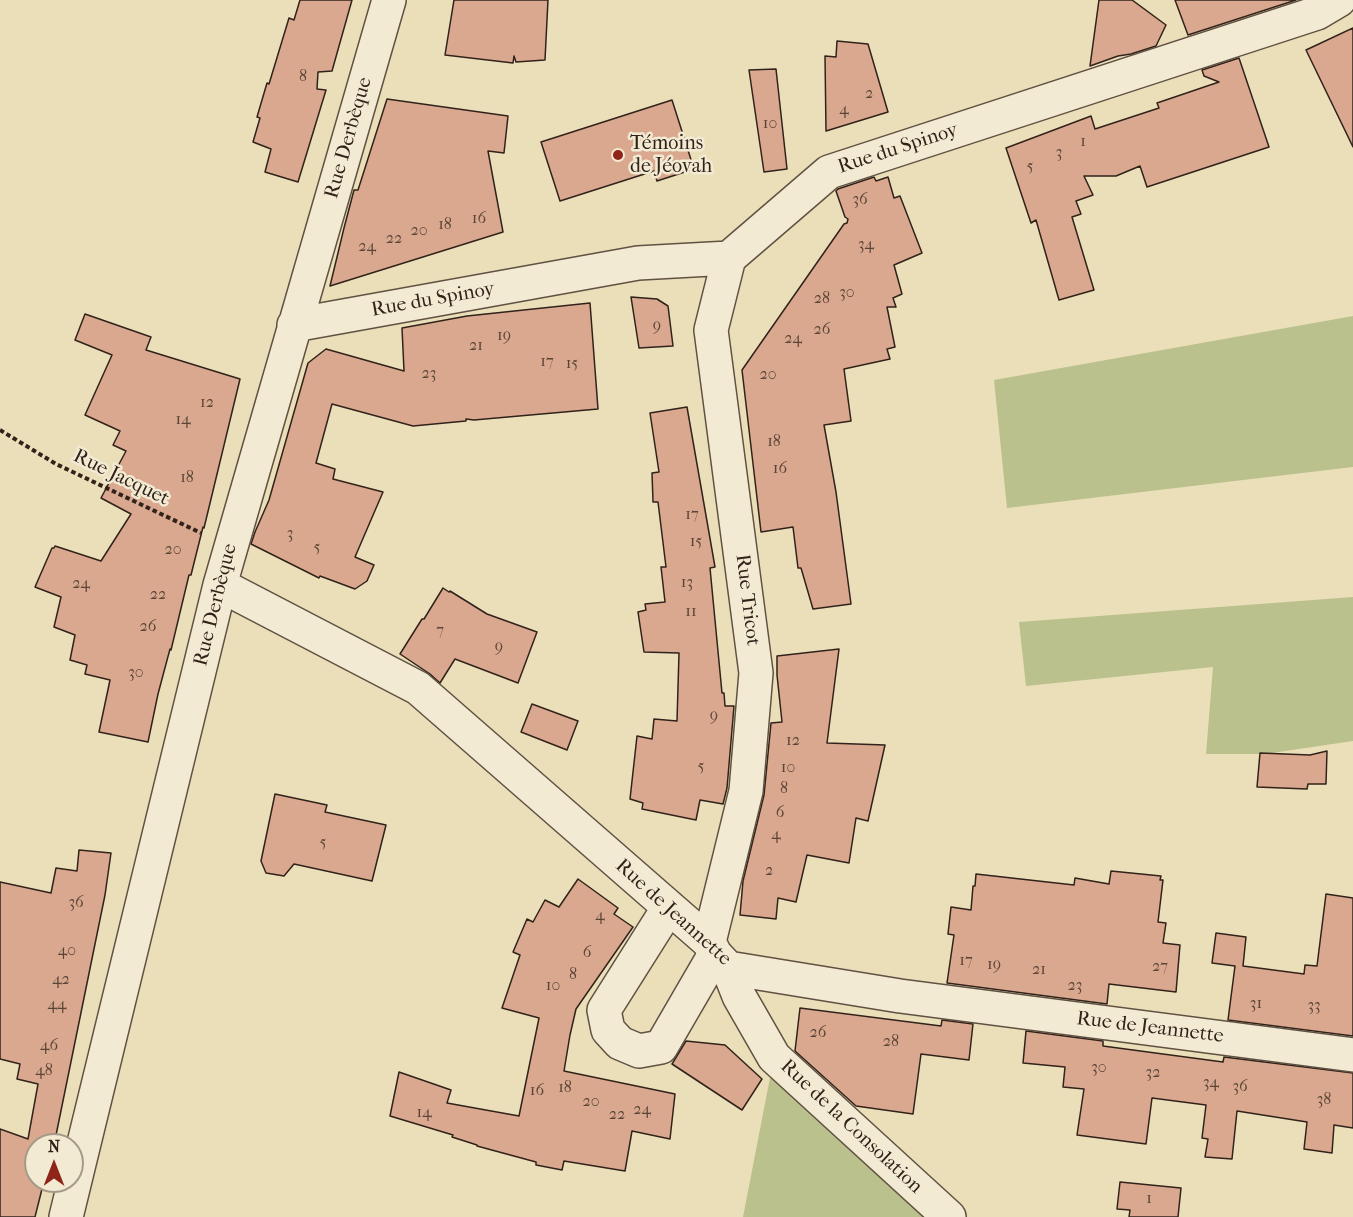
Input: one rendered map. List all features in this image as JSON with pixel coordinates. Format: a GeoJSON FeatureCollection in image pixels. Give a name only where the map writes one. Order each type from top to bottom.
{"type":"FeatureCollection","features":[{"type":"Feature","properties":{"kind":"street","name":"Rue Derbèque"},"geometry":{"type":"LineString","coordinates":[[66,1217],[220,585],[388,0]]}},
{"type":"Feature","properties":{"kind":"street","name":"Rue du Spinoy"},"geometry":{"type":"LineString","coordinates":[[294,325],[638,263],[729,258],[829,172],[1317,13],[1339,0]]}},
{"type":"Feature","properties":{"kind":"street","name":"Rue Tricot"},"geometry":{"type":"LineString","coordinates":[[669,907],[604,1010],[608,1030],[620,1043],[639,1051],[662,1047],[717,955],[746,791],[756,673],[711,330],[729,258]]}},
{"type":"Feature","properties":{"kind":"street","name":"Rue de Jeannette"},"geometry":{"type":"LineString","coordinates":[[220,585],[418,688],[669,907],[717,955],[900,996],[1353,1055]]}},
{"type":"Feature","properties":{"kind":"street","name":"Rue de la Consolation"},"geometry":{"type":"LineString","coordinates":[[717,955],[774,1057],[948,1217]]}},
{"type":"Feature","properties":{"kind":"path","name":"Rue Jacquet"},"geometry":{"type":"LineString","coordinates":[[0,430],[56,464],[202,533],[230,550]]}},
{"type":"Feature","properties":{"kind":"green space"},"geometry":{"type":"Polygon","coordinates":[[[1353,316],[1353,467],[1007,508],[994,380],[1353,316]]]}},
{"type":"Feature","properties":{"kind":"green space"},"geometry":{"type":"Polygon","coordinates":[[[1353,597],[1353,741],[1265,754],[1206,754],[1213,667],[1026,686],[1019,622],[1353,597]]]}},
{"type":"Feature","properties":{"kind":"green space"},"geometry":{"type":"Polygon","coordinates":[[[774,1057],[948,1217],[743,1217],[774,1057]]]}},
{"type":"Feature","properties":{"kind":"building"},"geometry":{"type":"Polygon","coordinates":[[[300,0],[352,0],[332,71],[318,72],[317,89],[326,90],[298,182],[265,172],[271,149],[253,142],[260,118],[257,117],[267,83],[269,84],[289,18],[294,20],[300,0]]]}},
{"type":"Feature","properties":{"kind":"building"},"geometry":{"type":"Polygon","coordinates":[[[454,0],[548,0],[545,60],[516,62],[514,56],[513,63],[445,55],[454,0]]]}},
{"type":"Feature","properties":{"kind":"building"},"geometry":{"type":"Polygon","coordinates":[[[1099,0],[1132,0],[1166,25],[1156,46],[1090,66],[1099,0]]]}},
{"type":"Feature","properties":{"kind":"building"},"geometry":{"type":"Polygon","coordinates":[[[1175,0],[1296,0],[1188,35],[1175,0]]]}},
{"type":"Feature","properties":{"kind":"building"},"geometry":{"type":"Polygon","coordinates":[[[1353,28],[1353,147],[1306,50],[1353,28]]]}},
{"type":"Feature","properties":{"kind":"building"},"geometry":{"type":"Polygon","coordinates":[[[837,41],[868,44],[888,112],[826,131],[825,56],[836,57],[837,41]]]}},
{"type":"Feature","properties":{"kind":"building"},"geometry":{"type":"Polygon","coordinates":[[[1239,58],[1269,147],[1147,187],[1140,166],[1116,176],[1084,176],[1093,195],[1076,201],[1081,214],[1072,217],[1094,290],[1059,300],[1036,220],[1031,223],[1006,148],[1091,116],[1095,129],[1159,108],[1157,103],[1219,82],[1204,76],[1202,70],[1239,58]]]}},
{"type":"Feature","properties":{"kind":"building"},"geometry":{"type":"Polygon","coordinates":[[[776,69],[787,169],[764,172],[749,70],[776,69]]]}},
{"type":"Feature","properties":{"kind":"building"},"geometry":{"type":"Polygon","coordinates":[[[387,99],[508,116],[504,153],[488,151],[503,232],[330,286],[354,190],[358,190],[387,99]]]}},
{"type":"Feature","properties":{"kind":"building","name":"Témoins de Jéovah"},"geometry":{"type":"Polygon","coordinates":[[[672,100],[694,169],[657,181],[654,171],[560,201],[541,142],[672,100]]]}},
{"type":"Feature","properties":{"kind":"building"},"geometry":{"type":"Polygon","coordinates":[[[874,177],[876,181],[888,177],[894,198],[900,196],[922,253],[894,265],[902,294],[893,298],[896,307],[887,307],[895,347],[887,349],[890,359],[844,369],[851,421],[824,425],[836,492],[851,604],[813,609],[801,568],[798,568],[793,527],[761,532],[742,370],[844,224],[847,223],[848,219],[845,217],[836,191],[874,177]]]}},
{"type":"Feature","properties":{"kind":"building"},"geometry":{"type":"Polygon","coordinates":[[[631,297],[657,299],[668,306],[673,346],[639,348],[631,297]]]}},
{"type":"Feature","properties":{"kind":"building"},"geometry":{"type":"Polygon","coordinates":[[[590,303],[598,409],[466,419],[466,421],[413,426],[332,404],[316,463],[335,469],[333,479],[383,492],[355,557],[374,565],[367,581],[355,589],[320,576],[319,578],[251,544],[269,500],[308,363],[326,349],[404,371],[402,328],[467,316],[590,303]]]}},
{"type":"Feature","properties":{"kind":"building"},"geometry":{"type":"Polygon","coordinates":[[[85,314],[151,337],[146,350],[240,379],[204,528],[191,575],[189,575],[158,694],[148,742],[99,732],[110,680],[85,674],[87,665],[70,660],[75,635],[54,627],[61,597],[35,587],[52,548],[55,546],[101,561],[131,514],[101,498],[126,451],[113,445],[120,431],[85,415],[112,355],[75,340],[85,314]]]}},
{"type":"Feature","properties":{"kind":"building"},"geometry":{"type":"Polygon","coordinates":[[[687,407],[715,567],[710,568],[722,693],[724,693],[725,706],[734,706],[727,788],[723,804],[700,800],[696,820],[642,809],[643,803],[630,799],[637,736],[652,739],[654,719],[677,721],[679,653],[644,652],[638,612],[646,610],[645,604],[665,602],[661,567],[666,567],[658,502],[653,502],[652,473],[659,472],[650,413],[687,407]]]}},
{"type":"Feature","properties":{"kind":"building"},"geometry":{"type":"Polygon","coordinates":[[[443,588],[487,614],[537,632],[518,683],[455,659],[440,683],[400,654],[443,588]]]}},
{"type":"Feature","properties":{"kind":"building"},"geometry":{"type":"Polygon","coordinates":[[[839,649],[827,743],[885,745],[868,821],[856,818],[849,863],[807,855],[796,902],[778,898],[776,919],[740,915],[743,881],[764,795],[771,723],[782,722],[777,656],[839,649]]]}},
{"type":"Feature","properties":{"kind":"building"},"geometry":{"type":"Polygon","coordinates":[[[532,704],[578,721],[567,750],[521,732],[532,704]]]}},
{"type":"Feature","properties":{"kind":"building"},"geometry":{"type":"Polygon","coordinates":[[[1327,751],[1326,784],[1308,784],[1307,789],[1257,787],[1260,753],[1310,755],[1327,751]]]}},
{"type":"Feature","properties":{"kind":"building"},"geometry":{"type":"Polygon","coordinates":[[[275,794],[327,805],[325,812],[386,825],[372,881],[294,864],[284,876],[266,873],[261,861],[275,794]]]}},
{"type":"Feature","properties":{"kind":"building"},"geometry":{"type":"Polygon","coordinates":[[[79,850],[111,853],[105,895],[56,1133],[29,1133],[38,1084],[17,1079],[20,1064],[0,1059],[0,882],[51,893],[56,868],[77,871],[79,850]]]}},
{"type":"Feature","properties":{"kind":"building"},"geometry":{"type":"Polygon","coordinates":[[[1111,871],[1161,876],[1160,880],[1163,880],[1158,922],[1166,923],[1163,943],[1180,945],[1176,992],[1109,984],[1107,1004],[947,983],[954,935],[948,934],[951,907],[971,910],[976,874],[1074,885],[1075,878],[1109,884],[1111,871]]]}},
{"type":"Feature","properties":{"kind":"building"},"geometry":{"type":"Polygon","coordinates":[[[578,879],[618,908],[614,914],[633,927],[576,1009],[564,1071],[675,1094],[670,1139],[632,1131],[625,1171],[564,1161],[562,1170],[536,1165],[536,1162],[477,1146],[452,1137],[453,1135],[390,1116],[399,1072],[451,1090],[447,1103],[519,1116],[539,1018],[502,1008],[520,955],[513,952],[527,919],[533,922],[545,900],[559,907],[578,879]]]}},
{"type":"Feature","properties":{"kind":"building"},"geometry":{"type":"Polygon","coordinates":[[[1326,894],[1353,898],[1353,1036],[1228,1020],[1235,966],[1212,963],[1216,933],[1246,937],[1243,966],[1304,974],[1305,965],[1317,966],[1326,894]]]}},
{"type":"Feature","properties":{"kind":"building"},"geometry":{"type":"Polygon","coordinates":[[[800,1008],[941,1026],[942,1020],[973,1024],[969,1060],[921,1054],[913,1114],[856,1106],[795,1051],[800,1008]]]}},
{"type":"Feature","properties":{"kind":"building"},"geometry":{"type":"Polygon","coordinates":[[[1026,1031],[1103,1041],[1103,1046],[1223,1062],[1224,1057],[1353,1073],[1353,1128],[1334,1125],[1332,1153],[1304,1149],[1307,1122],[1237,1111],[1232,1159],[1205,1157],[1208,1139],[1202,1138],[1206,1105],[1152,1098],[1146,1144],[1077,1135],[1084,1089],[1063,1087],[1065,1067],[1023,1063],[1026,1031]]]}},
{"type":"Feature","properties":{"kind":"building"},"geometry":{"type":"Polygon","coordinates":[[[686,1041],[725,1045],[762,1079],[742,1110],[672,1064],[686,1041]]]}},
{"type":"Feature","properties":{"kind":"building"},"geometry":{"type":"Polygon","coordinates":[[[0,1129],[24,1138],[24,1193],[41,1193],[35,1217],[0,1217],[0,1129]]]}},
{"type":"Feature","properties":{"kind":"building"},"geometry":{"type":"Polygon","coordinates":[[[1120,1182],[1181,1188],[1178,1217],[1129,1217],[1130,1210],[1117,1209],[1120,1182]]]}},
{"type":"Feature","properties":{"kind":"place","name":"Témoins de Jéovah"},"geometry":{"type":"Point","coordinates":[618,155]}}]}
